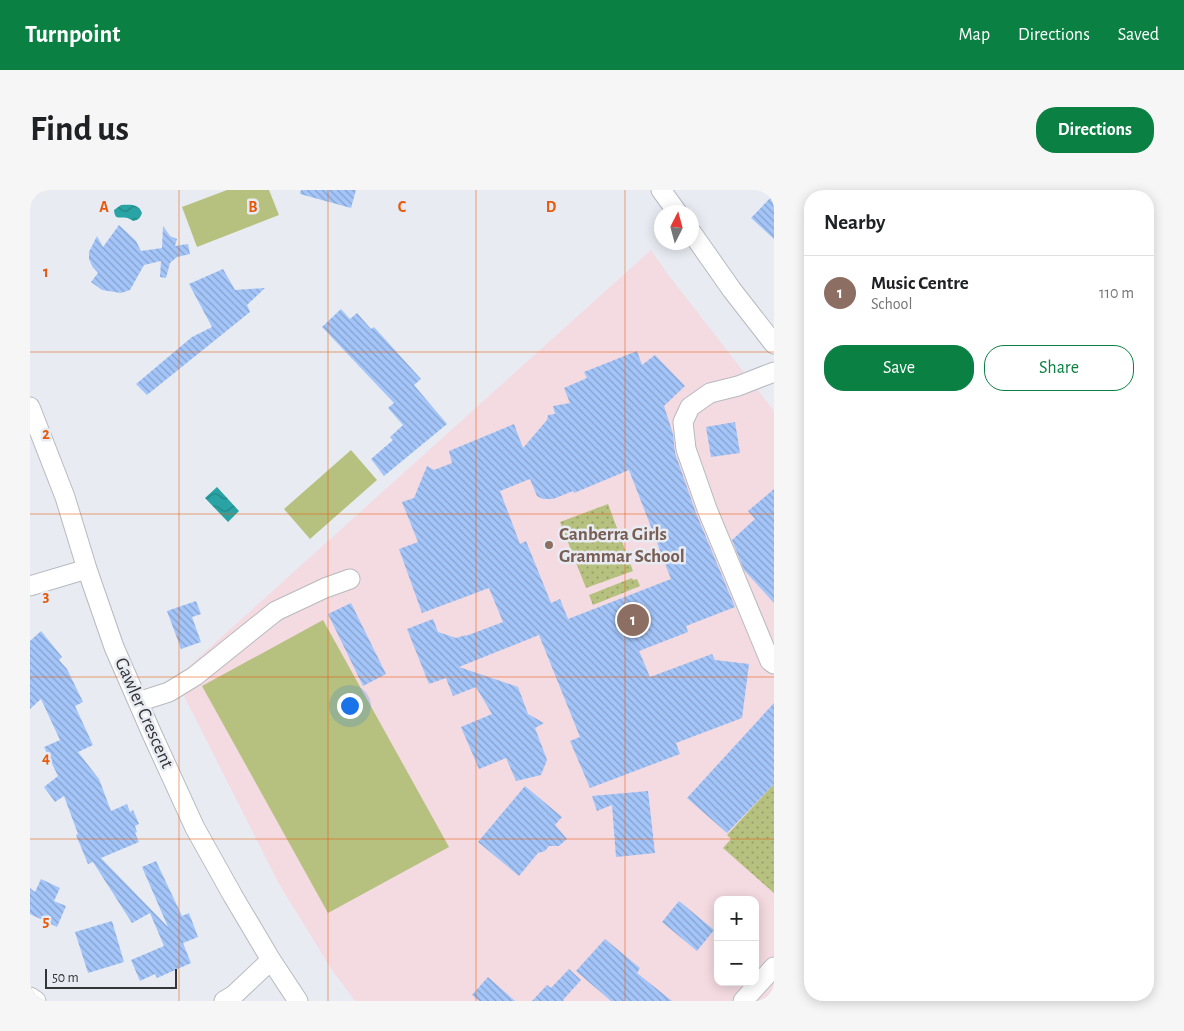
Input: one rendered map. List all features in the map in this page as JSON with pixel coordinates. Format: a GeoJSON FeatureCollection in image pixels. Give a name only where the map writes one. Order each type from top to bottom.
{"type":"FeatureCollection","features":[{"type":"Feature","properties":{"kind":"street"},"geometry":{"type":"LineString","coordinates":[[661,190],[672,205]]}},
{"type":"Feature","properties":{"kind":"street"},"geometry":{"type":"LineString","coordinates":[[699,243],[732,290],[774,344]]}},
{"type":"Feature","properties":{"kind":"street"},"geometry":{"type":"LineString","coordinates":[[774,372],[738,386],[710,394],[690,407],[683,422],[686,449],[707,509],[770,661],[774,664]]}},
{"type":"Feature","properties":{"kind":"street","name":"Gawler Crescent"},"geometry":{"type":"LineString","coordinates":[[30,407],[65,497],[114,647],[138,702],[195,828],[271,960],[298,1001]]}},
{"type":"Feature","properties":{"kind":"street"},"geometry":{"type":"LineString","coordinates":[[30,586],[87,569]]}},
{"type":"Feature","properties":{"kind":"street"},"geometry":{"type":"LineString","coordinates":[[138,702],[169,692],[195,676],[276,611],[325,588],[350,579]]}},
{"type":"Feature","properties":{"kind":"street"},"geometry":{"type":"LineString","coordinates":[[224,1001],[234,996],[271,960]]}},
{"type":"Feature","properties":{"kind":"street"},"geometry":{"type":"LineString","coordinates":[[743,1001],[774,966]]}},
{"type":"Feature","properties":{"kind":"street"},"geometry":{"type":"LineString","coordinates":[[30,997],[36,1001]]}},
{"type":"Feature","properties":{"kind":"shaded area","name":"Canberra Girls Grammar School"},"geometry":{"type":"Polygon","coordinates":[[[651,250],[774,411],[774,1001],[355,1001],[332,970],[279,884],[176,678],[651,250]]]}},
{"type":"Feature","properties":{"kind":"green space"},"geometry":{"type":"Polygon","coordinates":[[[227,190],[269,190],[279,215],[197,247],[182,207],[227,190]]]}},
{"type":"Feature","properties":{"kind":"green space"},"geometry":{"type":"Polygon","coordinates":[[[351,450],[377,480],[310,539],[284,509],[351,450]]]}},
{"type":"Feature","properties":{"kind":"green space"},"geometry":{"type":"Polygon","coordinates":[[[608,504],[633,571],[586,588],[560,522],[608,504]]]}},
{"type":"Feature","properties":{"kind":"green space"},"geometry":{"type":"Polygon","coordinates":[[[632,578],[633,580],[637,579],[640,586],[593,605],[589,595],[632,578]]]}},
{"type":"Feature","properties":{"kind":"green space"},"geometry":{"type":"Polygon","coordinates":[[[323,620],[449,847],[328,913],[202,686],[323,620]]]}},
{"type":"Feature","properties":{"kind":"green space"},"geometry":{"type":"Polygon","coordinates":[[[774,784],[774,893],[723,848],[731,839],[727,835],[774,784]]]}},
{"type":"Feature","properties":{"kind":"water"},"geometry":{"type":"Polygon","coordinates":[[[121,205],[133,205],[138,208],[142,213],[140,217],[133,221],[128,218],[116,217],[114,210],[121,205]]]}},
{"type":"Feature","properties":{"kind":"water"},"geometry":{"type":"Polygon","coordinates":[[[217,487],[239,511],[228,522],[205,498],[217,487]]]}},
{"type":"Feature","properties":{"kind":"building"},"geometry":{"type":"Polygon","coordinates":[[[301,190],[356,190],[351,208],[300,194],[301,190]]]}},
{"type":"Feature","properties":{"kind":"building"},"geometry":{"type":"Polygon","coordinates":[[[774,194],[774,239],[751,218],[774,194]]]}},
{"type":"Feature","properties":{"kind":"building"},"geometry":{"type":"Polygon","coordinates":[[[119,225],[136,241],[141,251],[162,248],[163,226],[170,236],[177,239],[175,246],[188,244],[190,254],[177,257],[170,263],[166,278],[160,277],[161,261],[144,265],[130,290],[121,293],[102,290],[91,282],[98,273],[89,259],[89,252],[97,236],[103,247],[119,225]]]}},
{"type":"Feature","properties":{"kind":"building"},"geometry":{"type":"Polygon","coordinates":[[[223,269],[235,290],[265,288],[247,305],[250,312],[147,395],[136,384],[192,337],[212,327],[189,284],[223,269]]]}},
{"type":"Feature","properties":{"kind":"building"},"geometry":{"type":"Polygon","coordinates":[[[341,309],[350,319],[357,313],[371,329],[374,327],[421,379],[414,385],[447,424],[384,476],[371,459],[393,440],[390,437],[403,425],[388,408],[394,403],[322,327],[341,309]]]}},
{"type":"Feature","properties":{"kind":"building"},"geometry":{"type":"Polygon","coordinates":[[[637,351],[642,365],[655,355],[685,386],[664,406],[673,434],[675,453],[696,513],[735,607],[686,626],[688,632],[639,651],[650,677],[712,654],[715,660],[749,664],[742,718],[676,743],[680,754],[590,788],[570,741],[580,737],[539,635],[459,667],[518,687],[528,714],[544,723],[535,728],[547,760],[541,775],[516,781],[506,758],[479,769],[461,727],[492,714],[476,687],[453,696],[446,678],[429,684],[407,629],[433,619],[438,632],[456,638],[503,622],[489,588],[422,613],[399,549],[418,542],[402,502],[414,498],[427,466],[434,470],[452,463],[449,451],[514,424],[523,448],[547,420],[548,415],[555,414],[553,406],[570,403],[564,388],[587,378],[584,372],[637,351]],[[629,470],[574,493],[573,491],[553,499],[543,499],[537,496],[530,479],[500,491],[520,544],[526,541],[551,603],[560,599],[568,619],[671,579],[629,470]]]}},
{"type":"Feature","properties":{"kind":"building"},"geometry":{"type":"Polygon","coordinates":[[[735,422],[740,453],[711,457],[706,427],[735,422]]]}},
{"type":"Feature","properties":{"kind":"building"},"geometry":{"type":"Polygon","coordinates":[[[774,489],[774,603],[744,570],[732,540],[755,519],[748,511],[774,489]]]}},
{"type":"Feature","properties":{"kind":"building"},"geometry":{"type":"Polygon","coordinates":[[[196,601],[201,614],[192,617],[201,642],[181,649],[167,611],[196,601]]]}},
{"type":"Feature","properties":{"kind":"building"},"geometry":{"type":"Polygon","coordinates":[[[351,603],[386,674],[363,686],[328,614],[351,603]]]}},
{"type":"Feature","properties":{"kind":"building"},"geometry":{"type":"Polygon","coordinates":[[[41,631],[62,657],[59,660],[67,669],[83,702],[75,706],[93,745],[78,752],[99,779],[111,811],[127,804],[130,812],[133,810],[139,824],[135,826],[137,832],[135,833],[139,842],[101,858],[168,927],[142,867],[156,861],[182,916],[189,913],[198,937],[183,943],[191,963],[157,978],[155,974],[140,981],[131,960],[164,946],[150,913],[132,923],[93,862],[88,864],[76,835],[78,834],[64,796],[55,802],[44,787],[58,776],[44,747],[60,740],[41,699],[30,709],[30,641],[41,631]]]}},
{"type":"Feature","properties":{"kind":"building"},"geometry":{"type":"Polygon","coordinates":[[[774,703],[774,784],[727,833],[687,798],[774,703]]]}},
{"type":"Feature","properties":{"kind":"building"},"geometry":{"type":"Polygon","coordinates":[[[525,786],[562,817],[555,825],[567,839],[559,846],[549,846],[545,851],[538,853],[519,876],[478,842],[525,786]]]}},
{"type":"Feature","properties":{"kind":"building"},"geometry":{"type":"Polygon","coordinates":[[[648,791],[655,853],[616,857],[612,805],[597,811],[592,796],[648,791]]]}},
{"type":"Feature","properties":{"kind":"building"},"geometry":{"type":"Polygon","coordinates":[[[41,879],[60,888],[54,901],[66,906],[57,927],[30,914],[30,888],[35,892],[41,879]]]}},
{"type":"Feature","properties":{"kind":"building"},"geometry":{"type":"Polygon","coordinates":[[[679,901],[714,930],[697,951],[662,922],[679,901]]]}},
{"type":"Feature","properties":{"kind":"building"},"geometry":{"type":"Polygon","coordinates":[[[112,921],[124,962],[88,973],[75,932],[112,921]]]}},
{"type":"Feature","properties":{"kind":"building"},"geometry":{"type":"Polygon","coordinates":[[[605,939],[640,968],[637,973],[672,1001],[611,1001],[576,971],[605,939]]]}},
{"type":"Feature","properties":{"kind":"building"},"geometry":{"type":"Polygon","coordinates":[[[569,969],[581,980],[564,1001],[532,1001],[547,985],[551,988],[569,969]]]}},
{"type":"Feature","properties":{"kind":"building"},"geometry":{"type":"Polygon","coordinates":[[[488,977],[515,1001],[479,1001],[472,995],[488,977]]]}},
{"type":"Feature","properties":{"kind":"place","name":"Canberra Girls Grammar School"},"geometry":{"type":"Point","coordinates":[549,545]}},
{"type":"Feature","properties":{"kind":"place","name":"Music Centre"},"geometry":{"type":"Point","coordinates":[633,620]}}]}
